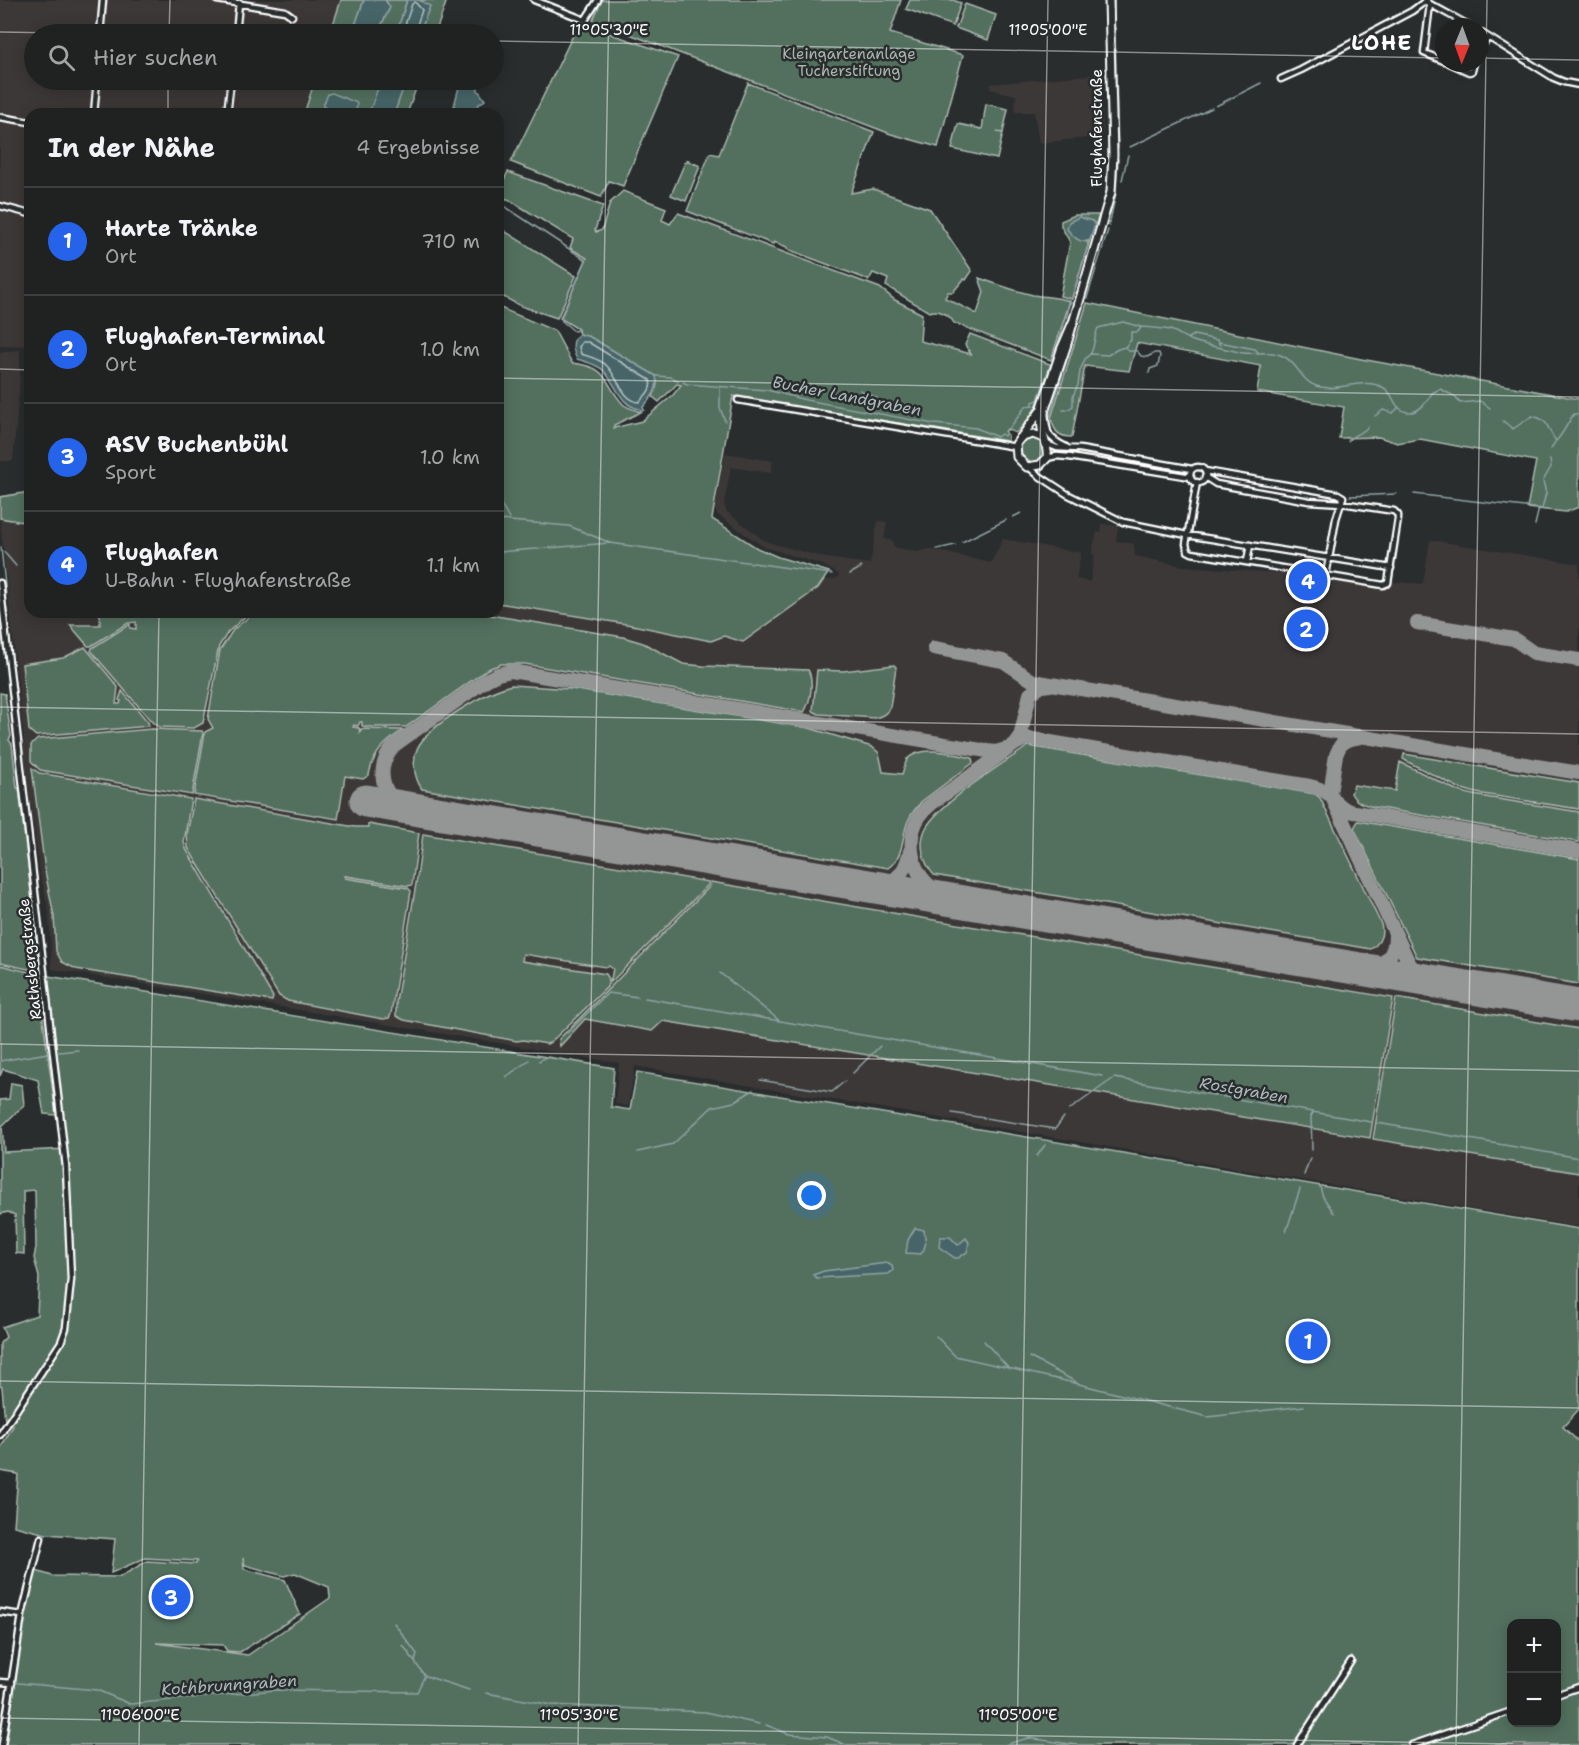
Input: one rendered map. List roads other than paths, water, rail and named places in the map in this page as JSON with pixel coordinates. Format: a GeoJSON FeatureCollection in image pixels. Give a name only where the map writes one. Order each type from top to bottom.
{"type":"FeatureCollection","features":[{"type":"Feature","properties":{"kind":"main road","name":"Flughafenstraße"},"geometry":{"type":"LineString","coordinates":[[1047,458],[1041,425],[1045,407],[1108,210],[1113,183],[1109,0]]}},
{"type":"Feature","properties":{"kind":"main road","name":"Flughafenstraße"},"geometry":{"type":"LineString","coordinates":[[1016,447],[1039,413],[1073,322]]}},
{"type":"Feature","properties":{"kind":"main road"},"geometry":{"type":"LineString","coordinates":[[1020,438],[1033,434],[1045,441]]}},
{"type":"Feature","properties":{"kind":"main road"},"geometry":{"type":"LineString","coordinates":[[1016,447],[1018,460],[1030,468],[1040,465],[1047,458]]}},
{"type":"Feature","properties":{"kind":"street"},"geometry":{"type":"LineString","coordinates":[[101,24],[103,0]]}},
{"type":"Feature","properties":{"kind":"street"},"geometry":{"type":"LineString","coordinates":[[217,0],[285,10],[292,16]]}},
{"type":"Feature","properties":{"kind":"street"},"geometry":{"type":"LineString","coordinates":[[534,0],[585,20],[598,0]]}},
{"type":"Feature","properties":{"kind":"street"},"geometry":{"type":"LineString","coordinates":[[1428,2],[1456,18]]}},
{"type":"Feature","properties":{"kind":"street"},"geometry":{"type":"LineString","coordinates":[[1428,2],[1424,53],[1435,57]]}},
{"type":"Feature","properties":{"kind":"street"},"geometry":{"type":"LineString","coordinates":[[1281,79],[1428,2]]}},
{"type":"Feature","properties":{"kind":"street"},"geometry":{"type":"LineString","coordinates":[[237,24],[239,3]]}},
{"type":"Feature","properties":{"kind":"street"},"geometry":{"type":"LineString","coordinates":[[1489,38],[1554,78],[1579,85]]}},
{"type":"Feature","properties":{"kind":"street"},"geometry":{"type":"LineString","coordinates":[[95,108],[96,90]]}},
{"type":"Feature","properties":{"kind":"street"},"geometry":{"type":"LineString","coordinates":[[228,108],[230,90]]}},
{"type":"Feature","properties":{"kind":"street"},"geometry":{"type":"LineString","coordinates":[[0,117],[24,121]]}},
{"type":"Feature","properties":{"kind":"street"},"geometry":{"type":"LineString","coordinates":[[0,206],[24,212]]}},
{"type":"Feature","properties":{"kind":"street"},"geometry":{"type":"LineString","coordinates":[[738,400],[1016,447]]}},
{"type":"Feature","properties":{"kind":"street","name":"Flughafenstraße"},"geometry":{"type":"LineString","coordinates":[[1045,407],[1048,434],[1068,449]]}},
{"type":"Feature","properties":{"kind":"street"},"geometry":{"type":"LineString","coordinates":[[1045,441],[1057,448],[1192,469],[1200,467],[1216,484],[1309,501],[1389,510],[1398,515],[1389,580],[1383,585],[1188,551],[1187,535],[1197,482]]}},
{"type":"Feature","properties":{"kind":"street"},"geometry":{"type":"LineString","coordinates":[[1047,458],[1069,457],[1191,477],[1197,482],[1203,481],[1205,474]]}},
{"type":"Feature","properties":{"kind":"street"},"geometry":{"type":"LineString","coordinates":[[1030,468],[1066,494],[1123,522],[1187,535],[1391,568]]}},
{"type":"Feature","properties":{"kind":"street"},"geometry":{"type":"LineString","coordinates":[[1191,477],[1192,469]]}},
{"type":"Feature","properties":{"kind":"street"},"geometry":{"type":"LineString","coordinates":[[1205,474],[1338,494],[1342,497],[1326,575]]}},
{"type":"Feature","properties":{"kind":"street"},"geometry":{"type":"LineString","coordinates":[[1247,562],[1250,545]]}},
{"type":"Feature","properties":{"kind":"street","name":"Rathsbergstraße"},"geometry":{"type":"LineString","coordinates":[[0,583],[63,1142],[71,1240],[70,1297],[66,1328],[61,1342],[3,1425],[0,1435]]}},
{"type":"Feature","properties":{"kind":"street"},"geometry":{"type":"LineString","coordinates":[[2,1745],[22,1615],[41,1538]]}},
{"type":"Feature","properties":{"kind":"street"},"geometry":{"type":"LineString","coordinates":[[0,1612],[22,1615]]}},
{"type":"Feature","properties":{"kind":"street"},"geometry":{"type":"LineString","coordinates":[[1297,1745],[1351,1661]]}},
{"type":"Feature","properties":{"kind":"street"},"geometry":{"type":"LineString","coordinates":[[0,1682],[12,1683]]}},
{"type":"Feature","properties":{"kind":"street"},"geometry":{"type":"LineString","coordinates":[[1561,1694],[1579,1688]]}},
{"type":"Feature","properties":{"kind":"street"},"geometry":{"type":"LineString","coordinates":[[1412,1745],[1507,1713]]}},
{"type":"Feature","properties":{"kind":"water"},"geometry":{"type":"Polygon","coordinates":[[[364,0],[385,0],[390,7],[382,24],[356,24],[364,0]]]}},
{"type":"Feature","properties":{"kind":"water"},"geometry":{"type":"Polygon","coordinates":[[[407,0],[419,0],[430,6],[423,24],[400,24],[407,0]]]}},
{"type":"Feature","properties":{"kind":"water"},"geometry":{"type":"Polygon","coordinates":[[[377,90],[402,90],[396,108],[371,108],[377,90]]]}},
{"type":"Feature","properties":{"kind":"water"},"geometry":{"type":"Polygon","coordinates":[[[458,90],[478,90],[485,100],[477,108],[454,108],[458,90]]]}},
{"type":"Feature","properties":{"kind":"water"},"geometry":{"type":"Polygon","coordinates":[[[332,93],[357,103],[357,108],[326,108],[323,106],[328,94],[332,93]]]}},
{"type":"Feature","properties":{"kind":"water"},"geometry":{"type":"Polygon","coordinates":[[[1079,217],[1092,221],[1095,225],[1090,240],[1080,241],[1067,229],[1069,222],[1079,217]]]}},
{"type":"Feature","properties":{"kind":"water"},"geometry":{"type":"Polygon","coordinates":[[[579,334],[590,337],[656,376],[656,389],[643,407],[644,410],[641,411],[628,404],[604,371],[577,359],[573,343],[579,334]]]}},
{"type":"Feature","properties":{"kind":"water"},"geometry":{"type":"Polygon","coordinates":[[[915,1228],[924,1230],[925,1245],[921,1254],[906,1253],[908,1240],[915,1228]]]}},
{"type":"Feature","properties":{"kind":"water"},"geometry":{"type":"Polygon","coordinates":[[[940,1237],[950,1237],[958,1245],[966,1238],[969,1243],[967,1252],[955,1258],[939,1247],[940,1237]]]}},
{"type":"Feature","properties":{"kind":"water"},"geometry":{"type":"Polygon","coordinates":[[[887,1263],[892,1266],[893,1271],[888,1274],[817,1278],[813,1275],[824,1271],[887,1263]]]}},
{"type":"Feature","properties":{"kind":"waterway"},"geometry":{"type":"LineString","coordinates":[[1114,0],[1114,23]]}},
{"type":"Feature","properties":{"kind":"waterway"},"geometry":{"type":"LineString","coordinates":[[1115,28],[1117,116]]}},
{"type":"Feature","properties":{"kind":"waterway"},"geometry":{"type":"LineString","coordinates":[[1216,106],[1261,83]]}},
{"type":"Feature","properties":{"kind":"waterway"},"geometry":{"type":"LineString","coordinates":[[1130,147],[1212,108]]}},
{"type":"Feature","properties":{"kind":"waterway"},"geometry":{"type":"LineString","coordinates":[[1117,117],[1118,148]]}},
{"type":"Feature","properties":{"kind":"waterway"},"geometry":{"type":"LineString","coordinates":[[1108,132],[1108,153]]}},
{"type":"Feature","properties":{"kind":"waterway"},"geometry":{"type":"LineString","coordinates":[[1122,180],[1128,155]]}},
{"type":"Feature","properties":{"kind":"waterway"},"geometry":{"type":"LineString","coordinates":[[1107,186],[1108,157]]}},
{"type":"Feature","properties":{"kind":"waterway"},"geometry":{"type":"LineString","coordinates":[[1109,226],[1116,193],[1118,159]]}},
{"type":"Feature","properties":{"kind":"waterway"},"geometry":{"type":"LineString","coordinates":[[1105,199],[1107,188]]}},
{"type":"Feature","properties":{"kind":"waterway","name":"Bucher Landgraben"},"geometry":{"type":"LineString","coordinates":[[504,206],[586,260],[561,318],[579,334]]}},
{"type":"Feature","properties":{"kind":"waterway"},"geometry":{"type":"LineString","coordinates":[[1087,298],[1108,230]]}},
{"type":"Feature","properties":{"kind":"waterway"},"geometry":{"type":"LineString","coordinates":[[1075,298],[1094,240]]}},
{"type":"Feature","properties":{"kind":"waterway"},"geometry":{"type":"LineString","coordinates":[[1072,297],[1087,242]]}},
{"type":"Feature","properties":{"kind":"waterway"},"geometry":{"type":"LineString","coordinates":[[1053,360],[1071,302]]}},
{"type":"Feature","properties":{"kind":"waterway"},"geometry":{"type":"LineString","coordinates":[[1072,310],[1075,303]]}},
{"type":"Feature","properties":{"kind":"waterway"},"geometry":{"type":"LineString","coordinates":[[1074,336],[1084,304]]}},
{"type":"Feature","properties":{"kind":"waterway"},"geometry":{"type":"LineString","coordinates":[[1067,324],[1071,313]]}},
{"type":"Feature","properties":{"kind":"waterway","name":"Bucher Landgraben"},"geometry":{"type":"LineString","coordinates":[[1091,353],[1098,328],[1123,322],[1141,327]]}},
{"type":"Feature","properties":{"kind":"waterway","name":"Bucher Landgraben"},"geometry":{"type":"LineString","coordinates":[[1063,410],[1073,406],[1073,396],[1085,359],[1090,354],[1108,355],[1125,347],[1131,340],[1131,332],[1138,332],[1141,327],[1173,331],[1193,341],[1238,352],[1277,354],[1288,359],[1311,384],[1324,388],[1359,384],[1376,385],[1388,391],[1397,406],[1404,411],[1413,412],[1420,409],[1432,393],[1440,389],[1454,396],[1460,403],[1480,401],[1490,408]]}},
{"type":"Feature","properties":{"kind":"waterway","name":"Bucher Landgraben"},"geometry":{"type":"LineString","coordinates":[[1188,338],[1194,335],[1217,340],[1220,345]]}},
{"type":"Feature","properties":{"kind":"waterway","name":"Bucher Landgraben"},"geometry":{"type":"LineString","coordinates":[[1219,342],[1255,349],[1258,352]]}},
{"type":"Feature","properties":{"kind":"waterway"},"geometry":{"type":"LineString","coordinates":[[1069,352],[1072,344]]}},
{"type":"Feature","properties":{"kind":"waterway"},"geometry":{"type":"LineString","coordinates":[[1125,347],[1129,351],[1137,351],[1141,356],[1147,357],[1159,353],[1158,366],[1150,369],[1149,373]]}},
{"type":"Feature","properties":{"kind":"waterway"},"geometry":{"type":"LineString","coordinates":[[1050,416],[1068,356]]}},
{"type":"Feature","properties":{"kind":"waterway"},"geometry":{"type":"LineString","coordinates":[[1033,405],[1033,402],[1038,400],[1050,366]]}},
{"type":"Feature","properties":{"kind":"waterway","name":"Bucher Landgraben"},"geometry":{"type":"LineString","coordinates":[[656,376],[671,377],[679,381]]}},
{"type":"Feature","properties":{"kind":"waterway","name":"Bucher Landgraben"},"geometry":{"type":"LineString","coordinates":[[683,382],[767,390],[806,400],[934,424],[976,428],[997,437],[1001,434],[1004,436],[1006,433]]}},
{"type":"Feature","properties":{"kind":"waterway"},"geometry":{"type":"LineString","coordinates":[[720,387],[720,408],[725,421]]}},
{"type":"Feature","properties":{"kind":"waterway"},"geometry":{"type":"LineString","coordinates":[[860,390],[877,398]]}},
{"type":"Feature","properties":{"kind":"waterway","name":"Bucher Landgraben"},"geometry":{"type":"LineString","coordinates":[[1009,429],[1026,406],[1034,405]]}},
{"type":"Feature","properties":{"kind":"waterway"},"geometry":{"type":"LineString","coordinates":[[1375,416],[1383,410],[1393,413],[1399,407]]}},
{"type":"Feature","properties":{"kind":"waterway"},"geometry":{"type":"LineString","coordinates":[[1503,421],[1513,429],[1532,416],[1538,418],[1545,423],[1556,441],[1574,414],[1579,414]]}},
{"type":"Feature","properties":{"kind":"waterway"},"geometry":{"type":"LineString","coordinates":[[1049,418],[1049,426]]}},
{"type":"Feature","properties":{"kind":"waterway"},"geometry":{"type":"LineString","coordinates":[[1348,441],[1368,427]]}},
{"type":"Feature","properties":{"kind":"waterway","name":"Bucher Landgraben"},"geometry":{"type":"LineString","coordinates":[[1551,449],[1555,442]]}},
{"type":"Feature","properties":{"kind":"waterway","name":"Bucher Landgraben"},"geometry":{"type":"LineString","coordinates":[[1414,494],[1542,509],[1546,493],[1543,481],[1551,467],[1550,459]]}},
{"type":"Feature","properties":{"kind":"waterway","name":"Bucher Landgraben"},"geometry":{"type":"LineString","coordinates":[[1350,496],[1396,494]]}},
{"type":"Feature","properties":{"kind":"waterway"},"geometry":{"type":"LineString","coordinates":[[1535,525],[1539,508]]}},
{"type":"Feature","properties":{"kind":"waterway"},"geometry":{"type":"LineString","coordinates":[[504,510],[509,519]]}},
{"type":"Feature","properties":{"kind":"waterway"},"geometry":{"type":"LineString","coordinates":[[1013,517],[1021,513]]}},
{"type":"Feature","properties":{"kind":"waterway"},"geometry":{"type":"LineString","coordinates":[[962,542],[1006,520]]}},
{"type":"Feature","properties":{"kind":"waterway"},"geometry":{"type":"LineString","coordinates":[[504,521],[569,526],[608,542]]}},
{"type":"Feature","properties":{"kind":"waterway"},"geometry":{"type":"LineString","coordinates":[[504,552],[610,543],[832,574]]}},
{"type":"Feature","properties":{"kind":"waterway"},"geometry":{"type":"LineString","coordinates":[[937,549],[955,545]]}},
{"type":"Feature","properties":{"kind":"waterway"},"geometry":{"type":"LineString","coordinates":[[1,547],[6,595]]}},
{"type":"Feature","properties":{"kind":"waterway"},"geometry":{"type":"LineString","coordinates":[[4,552],[16,566]]}},
{"type":"Feature","properties":{"kind":"waterway"},"geometry":{"type":"LineString","coordinates":[[850,574],[862,567]]}},
{"type":"Feature","properties":{"kind":"waterway"},"geometry":{"type":"LineString","coordinates":[[0,618],[2,632]]}},
{"type":"Feature","properties":{"kind":"waterway"},"geometry":{"type":"LineString","coordinates":[[3,636],[14,735]]}},
{"type":"Feature","properties":{"kind":"waterway"},"geometry":{"type":"LineString","coordinates":[[14,741],[20,788]]}},
{"type":"Feature","properties":{"kind":"waterway"},"geometry":{"type":"LineString","coordinates":[[720,973],[780,1021]]}},
{"type":"Feature","properties":{"kind":"waterway"},"geometry":{"type":"LineString","coordinates":[[567,1033],[608,993],[638,997]]}},
{"type":"Feature","properties":{"kind":"waterway"},"geometry":{"type":"LineString","coordinates":[[645,998],[1102,1076]]}},
{"type":"Feature","properties":{"kind":"waterway","name":"Rostgraben"},"geometry":{"type":"LineString","coordinates":[[853,1073],[880,1046]]}},
{"type":"Feature","properties":{"kind":"waterway"},"geometry":{"type":"LineString","coordinates":[[59,1052],[78,1050]]}},
{"type":"Feature","properties":{"kind":"waterway"},"geometry":{"type":"LineString","coordinates":[[0,1061],[48,1053]]}},
{"type":"Feature","properties":{"kind":"waterway"},"geometry":{"type":"LineString","coordinates":[[539,1061],[544,1058]]}},
{"type":"Feature","properties":{"kind":"waterway"},"geometry":{"type":"LineString","coordinates":[[506,1077],[529,1060]]}},
{"type":"Feature","properties":{"kind":"waterway","name":"Rostgraben"},"geometry":{"type":"LineString","coordinates":[[1069,1110],[1114,1078],[1371,1122]]}},
{"type":"Feature","properties":{"kind":"waterway","name":"Rostgraben"},"geometry":{"type":"LineString","coordinates":[[760,1080],[832,1092],[845,1081]]}},
{"type":"Feature","properties":{"kind":"waterway","name":"Rostgraben"},"geometry":{"type":"LineString","coordinates":[[638,1152],[673,1144],[712,1107],[734,1102],[753,1090]]}},
{"type":"Feature","properties":{"kind":"waterway"},"geometry":{"type":"LineString","coordinates":[[952,1113],[1055,1129],[1064,1117]]}},
{"type":"Feature","properties":{"kind":"waterway"},"geometry":{"type":"LineString","coordinates":[[1312,1150],[1311,1116],[1313,1113]]}},
{"type":"Feature","properties":{"kind":"waterway","name":"Rostgraben"},"geometry":{"type":"LineString","coordinates":[[1377,1123],[1579,1158]]}},
{"type":"Feature","properties":{"kind":"waterway"},"geometry":{"type":"LineString","coordinates":[[1037,1156],[1045,1145]]}},
{"type":"Feature","properties":{"kind":"waterway"},"geometry":{"type":"LineString","coordinates":[[1304,1175],[1310,1158]]}},
{"type":"Feature","properties":{"kind":"waterway"},"geometry":{"type":"LineString","coordinates":[[1320,1187],[1323,1197],[1334,1213]]}},
{"type":"Feature","properties":{"kind":"waterway"},"geometry":{"type":"LineString","coordinates":[[1286,1232],[1300,1189]]}},
{"type":"Feature","properties":{"kind":"waterway"},"geometry":{"type":"LineString","coordinates":[[936,1336],[955,1356],[1079,1384],[1208,1417],[1304,1406]]}},
{"type":"Feature","properties":{"kind":"waterway"},"geometry":{"type":"LineString","coordinates":[[984,1341],[1009,1369]]}},
{"type":"Feature","properties":{"kind":"waterway"},"geometry":{"type":"LineString","coordinates":[[1029,1357],[1076,1382]]}},
{"type":"Feature","properties":{"kind":"waterway"},"geometry":{"type":"LineString","coordinates":[[394,1623],[417,1654],[415,1662]]}},
{"type":"Feature","properties":{"kind":"waterway"},"geometry":{"type":"LineString","coordinates":[[403,1645],[424,1675]]}},
{"type":"Feature","properties":{"kind":"waterway","name":"Kothbrunngraben"},"geometry":{"type":"LineString","coordinates":[[18,1683],[97,1690],[130,1704],[275,1690],[417,1692],[425,1675]]}},
{"type":"Feature","properties":{"kind":"waterway","name":"Kothbrunngraben"},"geometry":{"type":"LineString","coordinates":[[426,1676],[469,1690]]}},
{"type":"Feature","properties":{"kind":"waterway","name":"Kothbrunngraben"},"geometry":{"type":"LineString","coordinates":[[486,1693],[552,1705],[705,1712],[759,1724]]}},
{"type":"Feature","properties":{"kind":"waterway","name":"Kothbrunngraben"},"geometry":{"type":"LineString","coordinates":[[766,1725],[789,1734],[827,1737],[846,1745]]}},
{"type":"Feature","properties":{"kind":"waterway","name":"Kothbrunngraben"},"geometry":{"type":"LineString","coordinates":[[1004,1745],[1028,1738],[1077,1745]]}},
{"type":"Feature","properties":{"kind":"place","name":"Flughafen"},"geometry":{"type":"Point","coordinates":[1308,581]}},
{"type":"Feature","properties":{"kind":"place","name":"Flughafen-Terminal"},"geometry":{"type":"Point","coordinates":[1306,629]}},
{"type":"Feature","properties":{"kind":"place","name":"Harte Tränke"},"geometry":{"type":"Point","coordinates":[1308,1341]}},
{"type":"Feature","properties":{"kind":"place","name":"ASV Buchenbühl"},"geometry":{"type":"Point","coordinates":[171,1597]}},
{"type":"Feature","properties":{"kind":"district","name":"LOHE"},"geometry":{"type":"Point","coordinates":[1382,43]}},
{"type":"Feature","properties":{"kind":"park label","name":"Kleingartenanlage Tucherstiftung"},"geometry":{"type":"Point","coordinates":[849,62]}}]}
